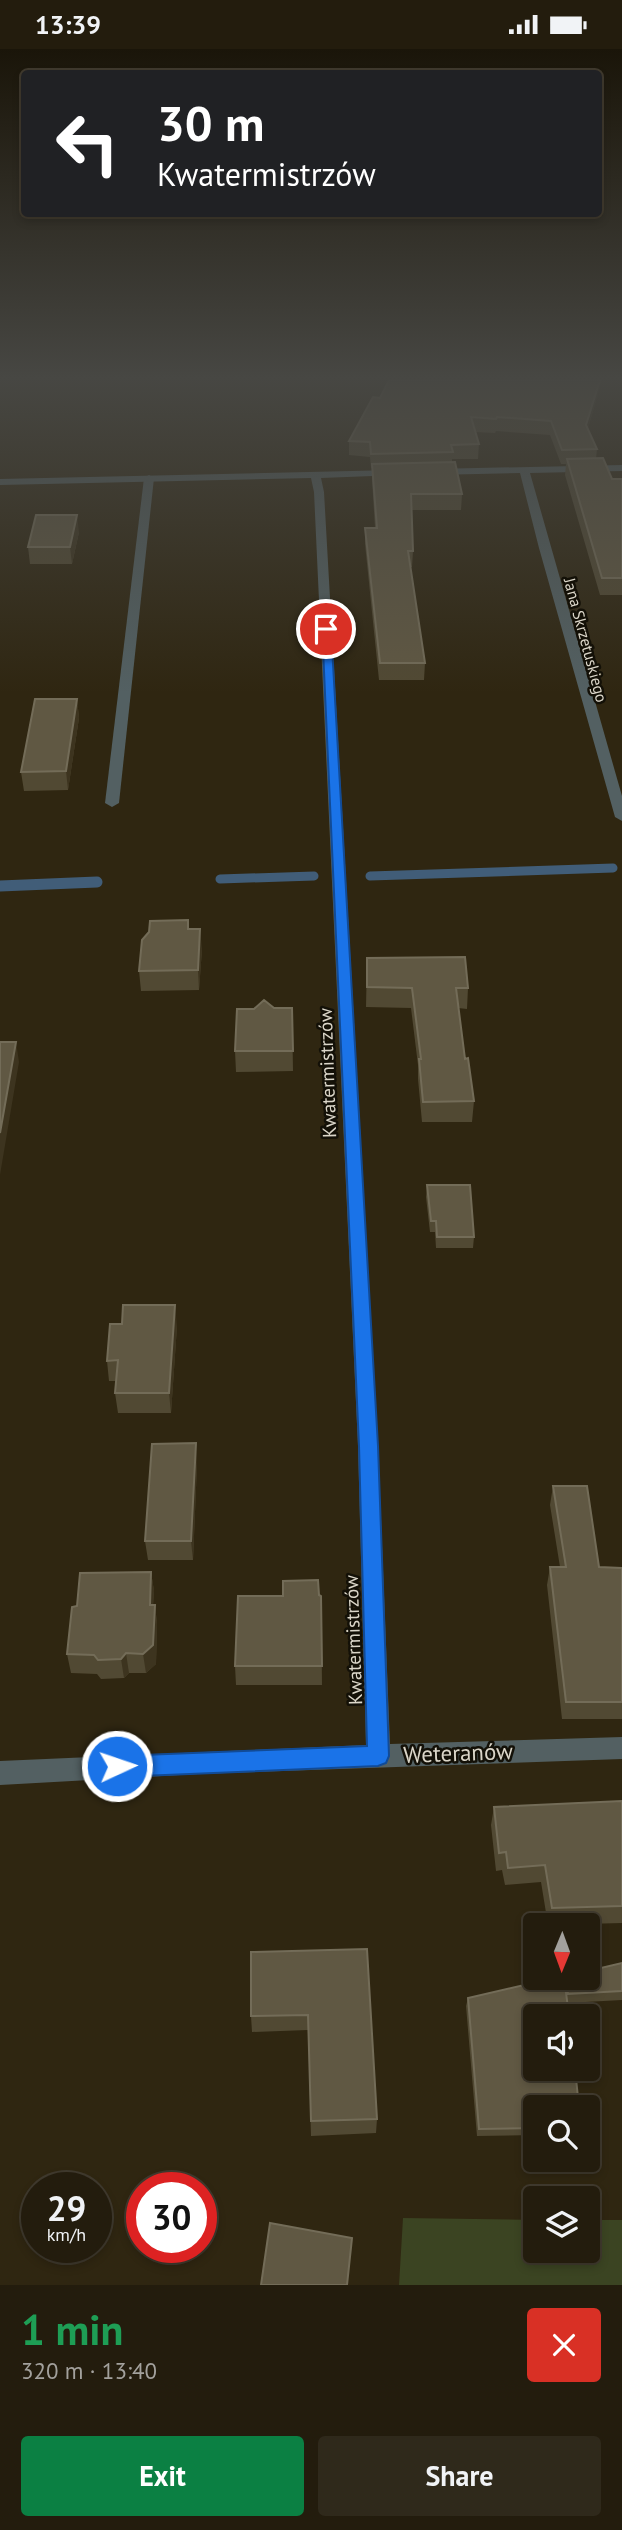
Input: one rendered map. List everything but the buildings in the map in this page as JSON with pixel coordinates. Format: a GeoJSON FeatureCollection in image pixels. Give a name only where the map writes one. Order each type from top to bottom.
{"type":"FeatureCollection","features":[{"type":"Feature","properties":{"kind":"street"},"geometry":{"type":"LineString","coordinates":[[112,803],[148,484]]}},
{"type":"Feature","properties":{"kind":"street","name":"Kwatermistrzów"},"geometry":{"type":"LineString","coordinates":[[317,484],[368,1446],[378,1756]]}},
{"type":"Feature","properties":{"kind":"street","name":"Jana Skrzetuskiego"},"geometry":{"type":"LineString","coordinates":[[530,484],[539,531],[622,817]]}},
{"type":"Feature","properties":{"kind":"street","name":"Weteranów"},"geometry":{"type":"LineString","coordinates":[[0,1773],[622,1748]]}},
{"type":"Feature","properties":{"kind":"green space"},"geometry":{"type":"Polygon","coordinates":[[[403,2218],[523,2220],[523,2263],[600,2263],[600,2220],[622,2220],[622,2285],[399,2285],[403,2218]]]}},
{"type":"Feature","properties":{"kind":"waterway"},"geometry":{"type":"LineString","coordinates":[[370,876],[613,868]]}},
{"type":"Feature","properties":{"kind":"waterway"},"geometry":{"type":"LineString","coordinates":[[220,879],[314,876]]}},
{"type":"Feature","properties":{"kind":"waterway"},"geometry":{"type":"LineString","coordinates":[[0,886],[97,882]]}},
{"type":"Feature","properties":{"kind":"route"},"geometry":{"type":"LineString","coordinates":[[117,1766],[378,1756],[368,1446],[326,629]]}}]}
